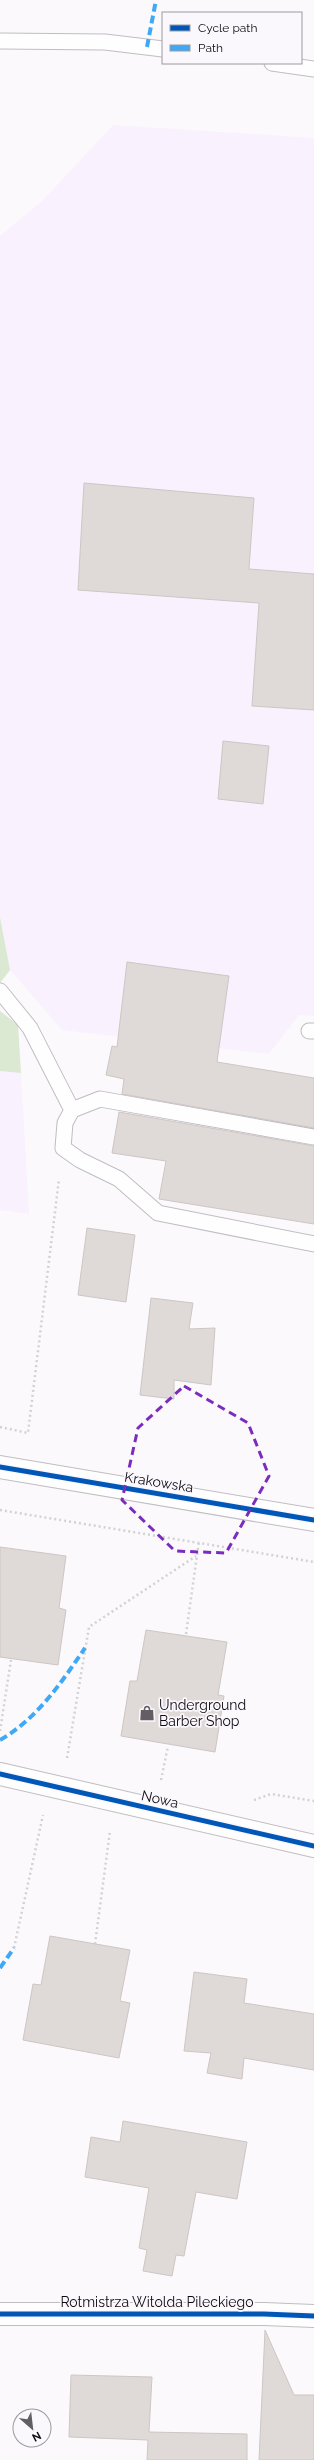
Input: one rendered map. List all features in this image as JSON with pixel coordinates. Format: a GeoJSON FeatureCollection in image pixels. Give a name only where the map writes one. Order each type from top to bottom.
{"type":"FeatureCollection","features":[{"type":"Feature","properties":{"kind":"street","name":"Krakowska"},"geometry":{"type":"LineString","coordinates":[[0,1467],[314,1520]]}},
{"type":"Feature","properties":{"kind":"street","name":"Nowa"},"geometry":{"type":"LineString","coordinates":[[0,1774],[314,1846]]}},
{"type":"Feature","properties":{"kind":"street","name":"Rotmistrza Witolda Pileckiego"},"geometry":{"type":"LineString","coordinates":[[0,2314],[264,2314],[314,2316]]}},
{"type":"Feature","properties":{"kind":"lane"},"geometry":{"type":"LineString","coordinates":[[0,41],[105,42],[162,49]]}},
{"type":"Feature","properties":{"kind":"lane"},"geometry":{"type":"LineString","coordinates":[[279,64],[314,69]]}},
{"type":"Feature","properties":{"kind":"lane"},"geometry":{"type":"LineString","coordinates":[[0,991],[30,1028],[72,1110]]}},
{"type":"Feature","properties":{"kind":"lane"},"geometry":{"type":"LineString","coordinates":[[314,1137],[100,1099],[72,1110],[65,1123],[63,1148],[80,1160],[119,1179],[158,1213],[314,1244]]}},
{"type":"Feature","properties":{"kind":"path"},"geometry":{"type":"LineString","coordinates":[[0,1427],[28,1433],[63,1148]]}},
{"type":"Feature","properties":{"kind":"path"},"geometry":{"type":"LineString","coordinates":[[0,1510],[199,1541],[314,1562]]}},
{"type":"Feature","properties":{"kind":"path"},"geometry":{"type":"LineString","coordinates":[[186,1634],[199,1541]]}},
{"type":"Feature","properties":{"kind":"path"},"geometry":{"type":"LineString","coordinates":[[66,1764],[89,1627],[196,1556]]}},
{"type":"Feature","properties":{"kind":"path"},"geometry":{"type":"LineString","coordinates":[[0,1731],[11,1660]]}},
{"type":"Feature","properties":{"kind":"path"},"geometry":{"type":"LineString","coordinates":[[160,1784],[168,1746]]}},
{"type":"Feature","properties":{"kind":"path"},"geometry":{"type":"LineString","coordinates":[[14,1948],[49,1786]]}},
{"type":"Feature","properties":{"kind":"path"},"geometry":{"type":"LineString","coordinates":[[95,1944],[115,1801]]}},
{"type":"Feature","properties":{"kind":"highlighted area"},"geometry":{"type":"Polygon","coordinates":[[[184,1386],[248,1423],[269,1476],[226,1553],[175,1551],[122,1500],[138,1428],[184,1386]]]}},
{"type":"Feature","properties":{"kind":"shaded area"},"geometry":{"type":"Polygon","coordinates":[[[113,125],[314,138],[314,1016],[299,1015],[269,1054],[62,1030],[10,970],[0,915],[0,236],[43,200],[113,125]]]}},
{"type":"Feature","properties":{"kind":"shaded area"},"geometry":{"type":"Polygon","coordinates":[[[0,1071],[21,1073],[29,1214],[0,1210],[0,1071]]]}},
{"type":"Feature","properties":{"kind":"green space"},"geometry":{"type":"Polygon","coordinates":[[[0,917],[10,970],[0,983],[0,917]]]}},
{"type":"Feature","properties":{"kind":"green space"},"geometry":{"type":"Polygon","coordinates":[[[0,1011],[18,1025],[21,1073],[0,1071],[0,1011]]]}},
{"type":"Feature","properties":{"kind":"building"},"geometry":{"type":"Polygon","coordinates":[[[84,483],[254,498],[249,569],[314,574],[314,710],[252,706],[259,603],[78,590],[84,483]]]}},
{"type":"Feature","properties":{"kind":"building"},"geometry":{"type":"Polygon","coordinates":[[[223,741],[269,746],[263,804],[218,799],[223,741]]]}},
{"type":"Feature","properties":{"kind":"building"},"geometry":{"type":"Polygon","coordinates":[[[127,962],[229,976],[217,1062],[314,1078],[314,1128],[122,1094],[124,1079],[106,1075],[112,1046],[117,1047],[127,962]]]}},
{"type":"Feature","properties":{"kind":"building"},"geometry":{"type":"Polygon","coordinates":[[[119,1112],[314,1146],[314,1224],[159,1199],[166,1161],[112,1153],[119,1112]]]}},
{"type":"Feature","properties":{"kind":"building"},"geometry":{"type":"Polygon","coordinates":[[[87,1228],[135,1235],[126,1302],[78,1295],[87,1228]]]}},
{"type":"Feature","properties":{"kind":"building"},"geometry":{"type":"Polygon","coordinates":[[[151,1298],[193,1303],[189,1329],[215,1328],[211,1385],[174,1380],[174,1399],[140,1395],[151,1298]]]}},
{"type":"Feature","properties":{"kind":"building"},"geometry":{"type":"Polygon","coordinates":[[[0,1547],[66,1556],[59,1608],[66,1610],[58,1665],[0,1657],[0,1547]]]}},
{"type":"Feature","properties":{"kind":"building"},"geometry":{"type":"Polygon","coordinates":[[[146,1630],[227,1642],[218,1695],[224,1696],[215,1752],[121,1736],[130,1681],[137,1681],[146,1630]]]}},
{"type":"Feature","properties":{"kind":"building"},"geometry":{"type":"Polygon","coordinates":[[[50,1936],[130,1950],[120,2001],[130,2003],[119,2058],[23,2040],[33,1984],[41,1985],[50,1936]]]}},
{"type":"Feature","properties":{"kind":"building"},"geometry":{"type":"Polygon","coordinates":[[[194,1972],[247,1979],[244,2003],[314,2014],[314,2070],[244,2058],[242,2079],[207,2073],[211,2053],[184,2051],[194,1972]]]}},
{"type":"Feature","properties":{"kind":"building"},"geometry":{"type":"Polygon","coordinates":[[[123,2121],[247,2142],[237,2199],[196,2192],[184,2256],[176,2255],[172,2276],[143,2271],[147,2250],[139,2248],[149,2188],[85,2177],[91,2137],[120,2142],[123,2121]]]}},
{"type":"Feature","properties":{"kind":"building"},"geometry":{"type":"Polygon","coordinates":[[[265,2330],[294,2395],[314,2395],[314,2460],[259,2460],[265,2330]]]}},
{"type":"Feature","properties":{"kind":"building"},"geometry":{"type":"Polygon","coordinates":[[[71,2375],[152,2377],[149,2432],[247,2434],[247,2460],[147,2460],[148,2440],[69,2437],[71,2375]]]}},
{"type":"Feature","properties":{"kind":"marked path"},"geometry":{"type":"LineString","coordinates":[[147,47],[156,0]]}},
{"type":"Feature","properties":{"kind":"marked path"},"geometry":{"type":"LineString","coordinates":[[0,1740],[26,1722],[37,1711],[67,1674],[85,1648]]}},
{"type":"Feature","properties":{"kind":"marked path"},"geometry":{"type":"LineString","coordinates":[[0,1968],[14,1948]]}},
{"type":"Feature","properties":{"kind":"cycle path"},"geometry":{"type":"LineString","coordinates":[[0,1467],[314,1520]]}},
{"type":"Feature","properties":{"kind":"cycle path"},"geometry":{"type":"LineString","coordinates":[[0,1774],[314,1846]]}},
{"type":"Feature","properties":{"kind":"cycle path"},"geometry":{"type":"LineString","coordinates":[[0,2314],[264,2314],[314,2316]]}},
{"type":"Feature","properties":{"kind":"place","name":"Underground Barber Shop"},"geometry":{"type":"Point","coordinates":[147,1713]}}]}
